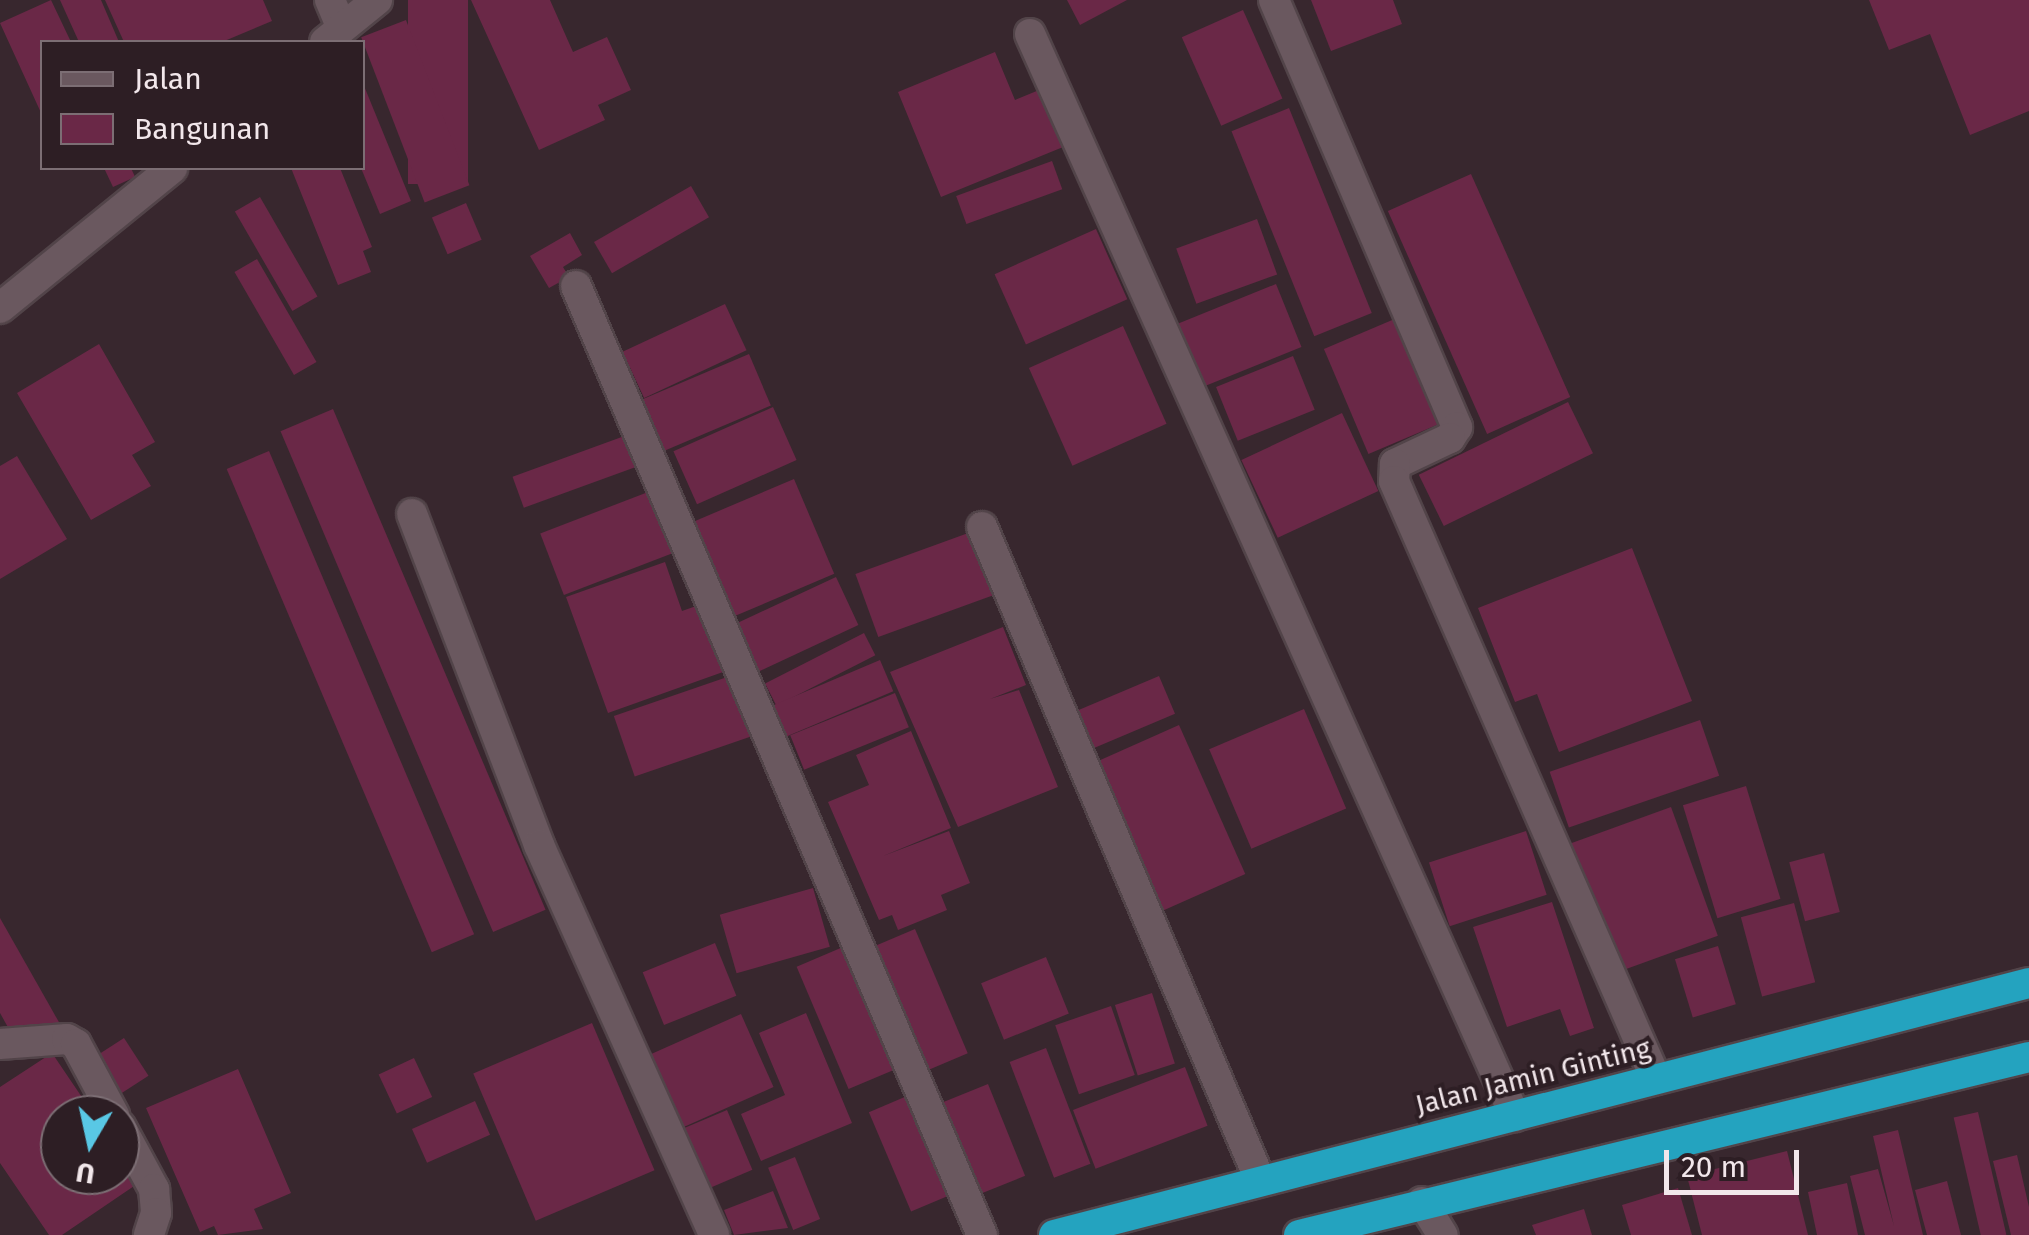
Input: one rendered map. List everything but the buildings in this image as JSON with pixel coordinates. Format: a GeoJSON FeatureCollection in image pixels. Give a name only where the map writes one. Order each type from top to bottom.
{"type":"FeatureCollection","features":[{"type":"Feature","properties":{"kind":"highway","name":"Jalan Jamin Ginting"},"geometry":{"type":"LineString","coordinates":[[1054,1235],[2029,983]]}},
{"type":"Feature","properties":{"kind":"highway"},"geometry":{"type":"LineString","coordinates":[[1300,1235],[1422,1202],[2029,1057]]}},
{"type":"Feature","properties":{"kind":"street"},"geometry":{"type":"LineString","coordinates":[[332,24],[377,0]]}},
{"type":"Feature","properties":{"kind":"street"},"geometry":{"type":"LineString","coordinates":[[1274,0],[1457,427],[1450,438],[1395,464],[1394,481],[1656,1079]]}},
{"type":"Feature","properties":{"kind":"street"},"geometry":{"type":"LineString","coordinates":[[1030,34],[1515,1116]]}},
{"type":"Feature","properties":{"kind":"street"},"geometry":{"type":"LineString","coordinates":[[0,308],[170,170]]}},
{"type":"Feature","properties":{"kind":"street"},"geometry":{"type":"LineString","coordinates":[[576,286],[982,1235]]}},
{"type":"Feature","properties":{"kind":"street"},"geometry":{"type":"LineString","coordinates":[[412,514],[539,845],[714,1235]]}},
{"type":"Feature","properties":{"kind":"street"},"geometry":{"type":"LineString","coordinates":[[982,527],[1260,1180]]}},
{"type":"Feature","properties":{"kind":"street"},"geometry":{"type":"LineString","coordinates":[[0,1044],[67,1039],[76,1044],[103,1095]]}},
{"type":"Feature","properties":{"kind":"street"},"geometry":{"type":"LineString","coordinates":[[140,1163],[154,1189],[156,1212],[148,1235]]}},
{"type":"Feature","properties":{"kind":"street"},"geometry":{"type":"LineString","coordinates":[[1422,1202],[1443,1235]]}}]}
